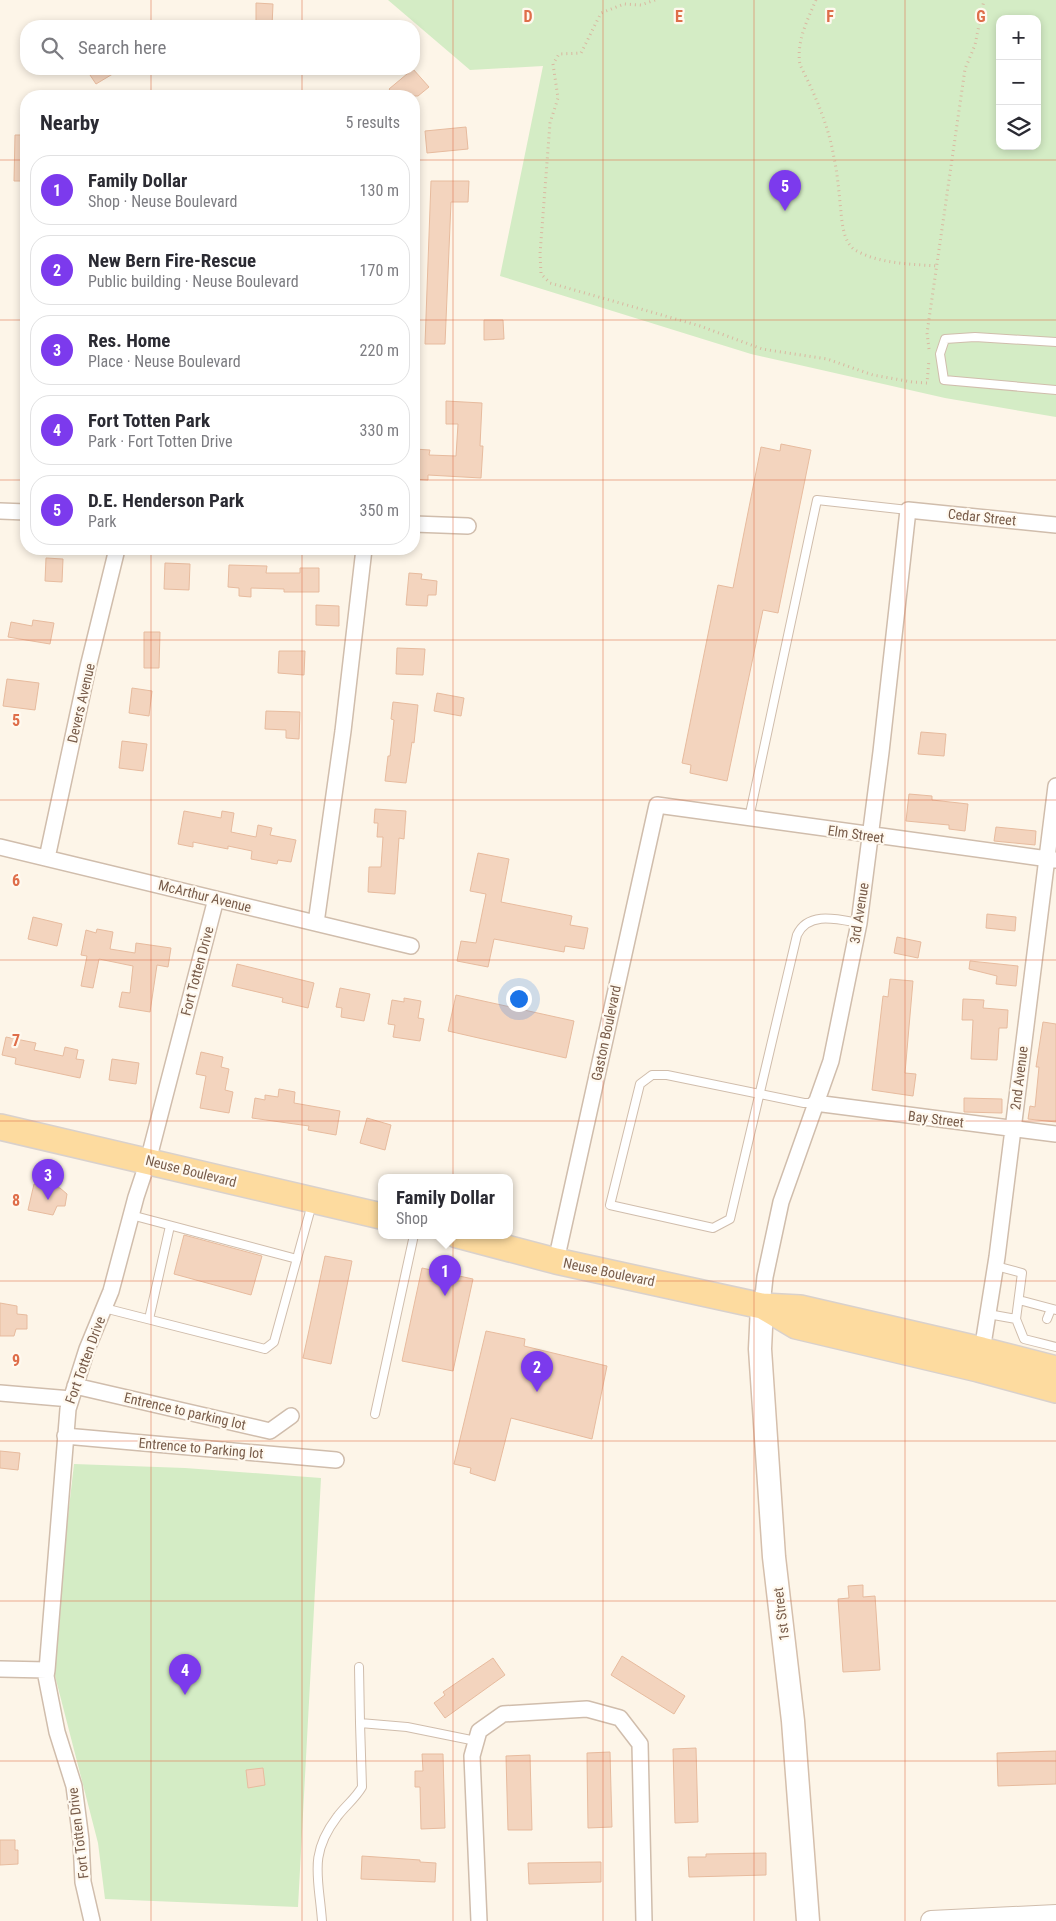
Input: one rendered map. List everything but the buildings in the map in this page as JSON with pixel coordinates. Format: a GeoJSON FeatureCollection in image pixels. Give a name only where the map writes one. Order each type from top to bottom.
{"type":"FeatureCollection","features":[{"type":"Feature","properties":{"kind":"main road","name":"Neuse Boulevard"},"geometry":{"type":"LineString","coordinates":[[0,1127],[378,1215]]}},
{"type":"Feature","properties":{"kind":"main road","name":"Neuse Boulevard"},"geometry":{"type":"LineString","coordinates":[[472,1239],[556,1261],[762,1306],[800,1308],[980,1360],[1056,1390]]}},
{"type":"Feature","properties":{"kind":"main road","name":"1st Street"},"geometry":{"type":"LineString","coordinates":[[762,1306],[760,1349],[774,1547],[793,1721],[808,1921]]}},
{"type":"Feature","properties":{"kind":"main road","name":"Neuse Boulevard"},"geometry":{"type":"LineString","coordinates":[[980,1360],[1021,1349],[1056,1369]]}},
{"type":"Feature","properties":{"kind":"street","name":"Cedar Street"},"geometry":{"type":"LineString","coordinates":[[908,510],[1056,525]]}},
{"type":"Feature","properties":{"kind":"street","name":"3rd Avenue"},"geometry":{"type":"LineString","coordinates":[[762,1306],[781,1202],[830,1061],[859,923],[908,510]]}},
{"type":"Feature","properties":{"kind":"street"},"geometry":{"type":"LineString","coordinates":[[0,511],[20,512]]}},
{"type":"Feature","properties":{"kind":"street"},"geometry":{"type":"LineString","coordinates":[[420,524],[468,526]]}},
{"type":"Feature","properties":{"kind":"street","name":"Devers Avenue"},"geometry":{"type":"LineString","coordinates":[[47,858],[88,667],[116,555]]}},
{"type":"Feature","properties":{"kind":"street"},"geometry":{"type":"LineString","coordinates":[[316,923],[343,731],[363,555]]}},
{"type":"Feature","properties":{"kind":"street","name":"2nd Avenue"},"geometry":{"type":"LineString","coordinates":[[980,1360],[996,1266],[1013,1129],[1052,860],[1056,786]]}},
{"type":"Feature","properties":{"kind":"street","name":"Elm Street"},"geometry":{"type":"LineString","coordinates":[[657,805],[1052,860]]}},
{"type":"Feature","properties":{"kind":"street","name":"Gaston Boulevard"},"geometry":{"type":"LineString","coordinates":[[556,1261],[657,805]]}},
{"type":"Feature","properties":{"kind":"street","name":"McArthur Avenue"},"geometry":{"type":"LineString","coordinates":[[0,847],[411,946]]}},
{"type":"Feature","properties":{"kind":"street","name":"Fort Totten Drive"},"geometry":{"type":"LineString","coordinates":[[92,1921],[83,1882],[82,1840],[74,1786],[57,1732],[46,1676],[68,1409],[87,1349],[111,1291],[131,1215],[148,1161],[216,899]]}},
{"type":"Feature","properties":{"kind":"street","name":"Bay Street"},"geometry":{"type":"LineString","coordinates":[[815,1103],[1056,1134]]}},
{"type":"Feature","properties":{"kind":"street","name":"Entrence to parking lot"},"geometry":{"type":"LineString","coordinates":[[0,1394],[73,1392],[270,1431],[290,1416]]}},
{"type":"Feature","properties":{"kind":"street","name":"Entrence to Parking lot"},"geometry":{"type":"LineString","coordinates":[[65,1436],[336,1460]]}},
{"type":"Feature","properties":{"kind":"street"},"geometry":{"type":"LineString","coordinates":[[0,1669],[47,1670]]}},
{"type":"Feature","properties":{"kind":"street"},"geometry":{"type":"LineString","coordinates":[[479,1921],[472,1756],[479,1731],[503,1714],[587,1709],[620,1718],[640,1744],[644,1921]]}},
{"type":"Feature","properties":{"kind":"street"},"geometry":{"type":"LineString","coordinates":[[931,1921],[1056,1916]]}},
{"type":"Feature","properties":{"kind":"lane"},"geometry":{"type":"LineString","coordinates":[[1056,342],[975,337],[945,339],[940,354],[944,380],[1056,390]]}},
{"type":"Feature","properties":{"kind":"lane"},"geometry":{"type":"LineString","coordinates":[[749,818],[817,500],[908,510]]}},
{"type":"Feature","properties":{"kind":"lane"},"geometry":{"type":"LineString","coordinates":[[815,1103],[804,1103],[759,1094],[667,1075],[652,1075],[640,1084],[610,1205],[713,1228],[730,1219],[759,1094],[802,926],[819,918],[859,923]]}},
{"type":"Feature","properties":{"kind":"lane"},"geometry":{"type":"LineString","coordinates":[[104,1308],[265,1348],[269,1347],[274,1342],[313,1201]]}},
{"type":"Feature","properties":{"kind":"lane"},"geometry":{"type":"LineString","coordinates":[[131,1215],[296,1259]]}},
{"type":"Feature","properties":{"kind":"lane"},"geometry":{"type":"LineString","coordinates":[[149,1319],[170,1226]]}},
{"type":"Feature","properties":{"kind":"lane"},"geometry":{"type":"LineString","coordinates":[[375,1414],[413,1239]]}},
{"type":"Feature","properties":{"kind":"lane"},"geometry":{"type":"LineString","coordinates":[[996,1266],[1022,1273],[1016,1319],[1021,1349],[1042,1339],[1056,1347]]}},
{"type":"Feature","properties":{"kind":"lane"},"geometry":{"type":"LineString","coordinates":[[1019,1300],[1053,1309],[1047,1319]]}},
{"type":"Feature","properties":{"kind":"lane"},"geometry":{"type":"LineString","coordinates":[[988,1314],[1016,1319]]}},
{"type":"Feature","properties":{"kind":"lane"},"geometry":{"type":"LineString","coordinates":[[322,1921],[317,1867],[319,1848],[336,1818],[357,1796],[362,1787],[359,1667]]}},
{"type":"Feature","properties":{"kind":"lane"},"geometry":{"type":"LineString","coordinates":[[360,1723],[407,1727],[476,1740]]}},
{"type":"Feature","properties":{"kind":"path"},"geometry":{"type":"LineString","coordinates":[[655,0],[641,6],[624,4],[600,13],[581,53],[560,54],[553,64],[558,98],[550,122],[540,254],[541,274],[550,283],[700,326],[762,349],[827,359],[873,375],[927,383],[929,352],[926,333],[966,69],[975,45],[984,0]]}},
{"type":"Feature","properties":{"kind":"path"},"geometry":{"type":"LineString","coordinates":[[816,0],[801,37],[798,57],[829,136],[834,158],[842,219],[848,242],[854,249],[875,258],[937,266]]}},
{"type":"Feature","properties":{"kind":"green space"},"geometry":{"type":"Polygon","coordinates":[[[388,0],[1056,0],[1056,417],[945,398],[751,354],[500,276],[543,66],[470,70],[420,27],[420,20],[411,20],[388,0]]]}},
{"type":"Feature","properties":{"kind":"green space"},"geometry":{"type":"Polygon","coordinates":[[[74,1464],[185,1468],[321,1478],[298,1907],[105,1899],[98,1843],[54,1672],[56,1622],[74,1464]]]}},
{"type":"Feature","properties":{"kind":"place","name":"D.E. Henderson Park"},"geometry":{"type":"Point","coordinates":[785,211]}},
{"type":"Feature","properties":{"kind":"place","name":"Res. Home"},"geometry":{"type":"Point","coordinates":[48,1200]}},
{"type":"Feature","properties":{"kind":"place","name":"Family Dollar"},"geometry":{"type":"Point","coordinates":[445,1296]}},
{"type":"Feature","properties":{"kind":"place","name":"New Bern Fire-Rescue"},"geometry":{"type":"Point","coordinates":[537,1392]}},
{"type":"Feature","properties":{"kind":"place","name":"Fort Totten Park"},"geometry":{"type":"Point","coordinates":[185,1695]}}]}
